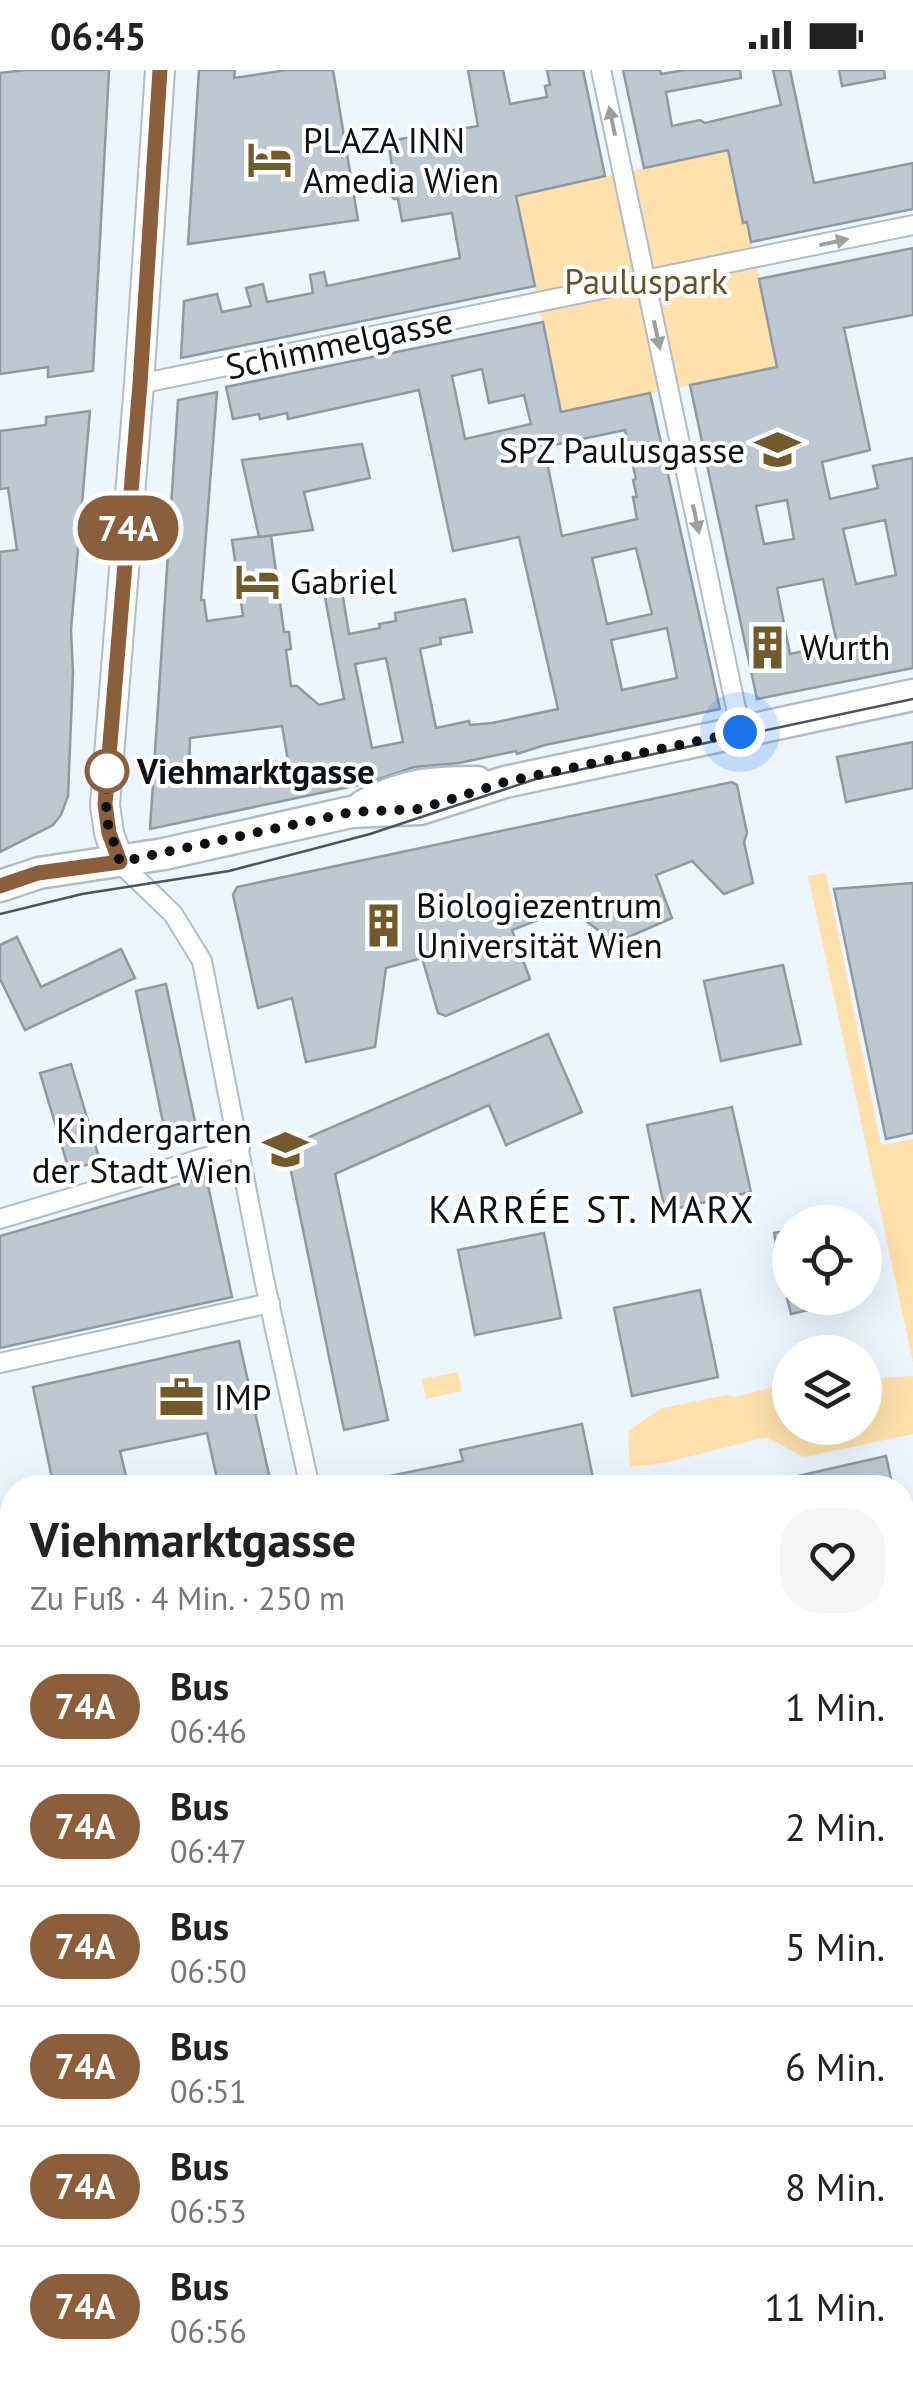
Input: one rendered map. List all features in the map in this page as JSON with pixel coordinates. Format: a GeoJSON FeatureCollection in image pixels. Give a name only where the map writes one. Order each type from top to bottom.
{"type":"FeatureCollection","features":[{"type":"Feature","properties":{"kind":"main road"},"geometry":{"type":"LineString","coordinates":[[120,862],[109,833],[105,804],[140,384],[160,70]]}},
{"type":"Feature","properties":{"kind":"main road"},"geometry":{"type":"LineString","coordinates":[[0,886],[38,873],[120,862],[352,812],[420,809],[505,782],[913,695]]}},
{"type":"Feature","properties":{"kind":"street"},"geometry":{"type":"LineString","coordinates":[[601,70],[740,732]]}},
{"type":"Feature","properties":{"kind":"street","name":"Schimmelgasse"},"geometry":{"type":"LineString","coordinates":[[140,384],[913,225]]}},
{"type":"Feature","properties":{"kind":"street"},"geometry":{"type":"LineString","coordinates":[[120,862],[173,914],[202,961],[307,1475]]}},
{"type":"Feature","properties":{"kind":"street"},"geometry":{"type":"LineString","coordinates":[[0,1218],[240,1146]]}},
{"type":"Feature","properties":{"kind":"street"},"geometry":{"type":"LineString","coordinates":[[0,1363],[270,1303]]}},
{"type":"Feature","properties":{"kind":"green space","name":"Pauluspark"},"geometry":{"type":"Polygon","coordinates":[[[733,149],[777,367],[561,412],[516,196],[733,149]]]}},
{"type":"Feature","properties":{"kind":"green space"},"geometry":{"type":"Polygon","coordinates":[[[826,873],[881,1145],[913,1139],[913,1362],[882,1205],[808,876],[826,873]]]}},
{"type":"Feature","properties":{"kind":"green space"},"geometry":{"type":"Polygon","coordinates":[[[458,1372],[462,1391],[426,1399],[422,1379],[458,1372]]]}},
{"type":"Feature","properties":{"kind":"green space"},"geometry":{"type":"Polygon","coordinates":[[[913,1376],[913,1434],[882,1441],[882,1378],[913,1376]]]}},
{"type":"Feature","properties":{"kind":"green space"},"geometry":{"type":"Polygon","coordinates":[[[772,1388],[772,1440],[767,1437],[664,1463],[630,1467],[628,1431],[662,1408],[726,1395],[735,1397],[772,1388]]]}},
{"type":"Feature","properties":{"kind":"green space"},"geometry":{"type":"Polygon","coordinates":[[[782,1445],[861,1445],[804,1457],[782,1445]]]}},
{"type":"Feature","properties":{"kind":"building"},"geometry":{"type":"Polygon","coordinates":[[[109,70],[93,371],[48,377],[48,367],[0,374],[0,73],[109,70]]]}},
{"type":"Feature","properties":{"kind":"building","name":"PLAZA INN Amedia Wien"},"geometry":{"type":"Polygon","coordinates":[[[199,70],[235,70],[234,78],[287,70],[333,70],[358,220],[188,244],[199,70]]]}},
{"type":"Feature","properties":{"kind":"building"},"geometry":{"type":"Polygon","coordinates":[[[468,70],[503,70],[510,104],[547,97],[547,70],[583,70],[605,176],[516,196],[535,286],[181,358],[184,301],[217,294],[222,312],[251,306],[246,288],[263,284],[267,302],[313,293],[310,275],[324,272],[327,286],[460,258],[452,213],[402,221],[398,199],[384,187],[393,173],[388,141],[478,126],[468,70]]]}},
{"type":"Feature","properties":{"kind":"building"},"geometry":{"type":"Polygon","coordinates":[[[623,70],[660,70],[661,74],[740,70],[741,78],[666,92],[672,126],[700,120],[705,123],[781,105],[773,70],[790,70],[814,183],[913,163],[913,209],[751,242],[747,222],[743,223],[728,150],[644,168],[623,70]]]}},
{"type":"Feature","properties":{"kind":"building"},"geometry":{"type":"Polygon","coordinates":[[[839,70],[884,70],[885,78],[842,86],[839,70]]]}},
{"type":"Feature","properties":{"kind":"building"},"geometry":{"type":"Polygon","coordinates":[[[913,248],[913,315],[844,328],[870,450],[822,462],[830,499],[878,488],[873,466],[913,458],[913,668],[757,699],[690,385],[777,367],[759,279],[913,248]],[[787,500],[756,506],[764,544],[794,539],[787,500]],[[885,520],[843,529],[856,584],[896,575],[885,520]],[[823,579],[777,588],[790,654],[837,644],[823,579]]]}},
{"type":"Feature","properties":{"kind":"building"},"geometry":{"type":"Polygon","coordinates":[[[543,322],[561,412],[650,393],[720,709],[517,754],[516,751],[459,763],[414,767],[368,783],[150,829],[178,400],[217,392],[201,600],[207,621],[243,616],[232,540],[271,535],[284,632],[289,632],[291,649],[286,650],[291,686],[297,686],[319,705],[344,699],[321,576],[339,573],[349,634],[396,621],[395,613],[465,599],[472,632],[440,638],[441,644],[420,649],[436,728],[469,721],[470,725],[492,723],[558,709],[519,537],[453,551],[419,390],[288,419],[287,413],[233,419],[226,387],[543,322]],[[482,369],[452,376],[465,439],[531,424],[524,395],[489,403],[482,369]],[[625,430],[544,447],[562,536],[637,519],[633,497],[637,497],[633,480],[636,479],[625,430]],[[636,548],[592,558],[607,624],[652,614],[636,548]],[[667,628],[611,640],[622,690],[677,678],[667,628]],[[386,658],[355,664],[372,748],[403,742],[386,658]],[[282,726],[190,738],[189,774],[224,767],[225,778],[288,760],[282,726]]]}},
{"type":"Feature","properties":{"kind":"building"},"geometry":{"type":"Polygon","coordinates":[[[90,411],[71,630],[68,796],[53,825],[0,852],[0,552],[17,550],[8,488],[0,489],[0,431],[46,425],[46,417],[90,411]]]}},
{"type":"Feature","properties":{"kind":"building"},"geometry":{"type":"Polygon","coordinates":[[[362,444],[370,478],[304,492],[313,530],[259,537],[242,460],[362,444]]]}},
{"type":"Feature","properties":{"kind":"building"},"geometry":{"type":"Polygon","coordinates":[[[913,742],[913,788],[846,802],[837,757],[913,742]]]}},
{"type":"Feature","properties":{"kind":"building","name":"Biologiezentrum Universität Wien"},"geometry":{"type":"Polygon","coordinates":[[[732,782],[737,785],[747,833],[744,842],[753,883],[724,894],[692,861],[656,875],[672,918],[615,943],[569,908],[512,930],[530,979],[446,1016],[438,1013],[422,958],[386,968],[375,1047],[306,1062],[292,998],[258,1008],[233,895],[237,887],[732,782]]]}},
{"type":"Feature","properties":{"kind":"building"},"geometry":{"type":"Polygon","coordinates":[[[913,883],[913,1133],[886,1139],[834,889],[913,883]]]}},
{"type":"Feature","properties":{"kind":"building"},"geometry":{"type":"Polygon","coordinates":[[[17,937],[41,987],[121,949],[135,978],[25,1030],[0,979],[0,945],[17,937]]]}},
{"type":"Feature","properties":{"kind":"building"},"geometry":{"type":"Polygon","coordinates":[[[783,965],[801,1044],[721,1061],[704,981],[783,965]]]}},
{"type":"Feature","properties":{"kind":"building"},"geometry":{"type":"Polygon","coordinates":[[[166,984],[197,1131],[166,1137],[136,991],[166,984]]]}},
{"type":"Feature","properties":{"kind":"building"},"geometry":{"type":"Polygon","coordinates":[[[548,1034],[582,1112],[506,1145],[489,1105],[335,1174],[388,1420],[344,1430],[286,1147],[548,1034]]]}},
{"type":"Feature","properties":{"kind":"building"},"geometry":{"type":"Polygon","coordinates":[[[71,1064],[100,1161],[69,1170],[40,1073],[71,1064]]]}},
{"type":"Feature","properties":{"kind":"building"},"geometry":{"type":"Polygon","coordinates":[[[732,1107],[751,1192],[665,1211],[647,1125],[732,1107]]]}},
{"type":"Feature","properties":{"kind":"building"},"geometry":{"type":"Polygon","coordinates":[[[206,1176],[232,1297],[0,1348],[0,1236],[206,1176]]]}},
{"type":"Feature","properties":{"kind":"building"},"geometry":{"type":"Polygon","coordinates":[[[544,1233],[561,1318],[475,1335],[458,1250],[544,1233]]]}},
{"type":"Feature","properties":{"kind":"building"},"geometry":{"type":"Polygon","coordinates":[[[700,1290],[718,1377],[632,1396],[614,1308],[700,1290]]]}},
{"type":"Feature","properties":{"kind":"building"},"geometry":{"type":"Polygon","coordinates":[[[239,1341],[269,1475],[216,1475],[207,1433],[120,1451],[126,1475],[51,1475],[33,1387],[239,1341]]]}},
{"type":"Feature","properties":{"kind":"building"},"geometry":{"type":"Polygon","coordinates":[[[582,1424],[592,1475],[394,1475],[463,1461],[460,1450],[582,1424]]]}},
{"type":"Feature","properties":{"kind":"building"},"geometry":{"type":"Polygon","coordinates":[[[886,1456],[890,1475],[802,1475],[886,1456]]]}},
{"type":"Feature","properties":{"kind":"tram line"},"geometry":{"type":"LineString","coordinates":[[0,914],[82,894],[229,871],[370,834],[536,779],[913,699]]}},
{"type":"Feature","properties":{"kind":"bus line","name":"74A"},"geometry":{"type":"LineString","coordinates":[[0,886],[38,873],[120,862],[109,833],[105,804],[140,384],[160,70]]}},
{"type":"Feature","properties":{"kind":"place","name":"PLAZA INN Amedia Wien"},"geometry":{"type":"Point","coordinates":[270,160]}},
{"type":"Feature","properties":{"kind":"place","name":"SPZ Paulusgasse"},"geometry":{"type":"Point","coordinates":[778,450]}},
{"type":"Feature","properties":{"kind":"place","name":"Gabriel"},"geometry":{"type":"Point","coordinates":[257,581]}},
{"type":"Feature","properties":{"kind":"place","name":"Wurth"},"geometry":{"type":"Point","coordinates":[767,647]}},
{"type":"Feature","properties":{"kind":"place","name":"Viehmarktgasse"},"geometry":{"type":"Point","coordinates":[107,771]}},
{"type":"Feature","properties":{"kind":"place","name":"Biologiezentrum Universität Wien"},"geometry":{"type":"Point","coordinates":[383,925]}},
{"type":"Feature","properties":{"kind":"place","name":"Kindergarten der Stadt Wien"},"geometry":{"type":"Point","coordinates":[285,1150]}},
{"type":"Feature","properties":{"kind":"place","name":"IMP"},"geometry":{"type":"Point","coordinates":[181,1397]}},
{"type":"Feature","properties":{"kind":"district","name":"KARRÉE ST. MARX"},"geometry":{"type":"Point","coordinates":[592,1208]}},
{"type":"Feature","properties":{"kind":"route"},"geometry":{"type":"LineString","coordinates":[[107,771],[106,818],[120,862],[352,812],[420,809],[505,782],[740,732]]}}]}
